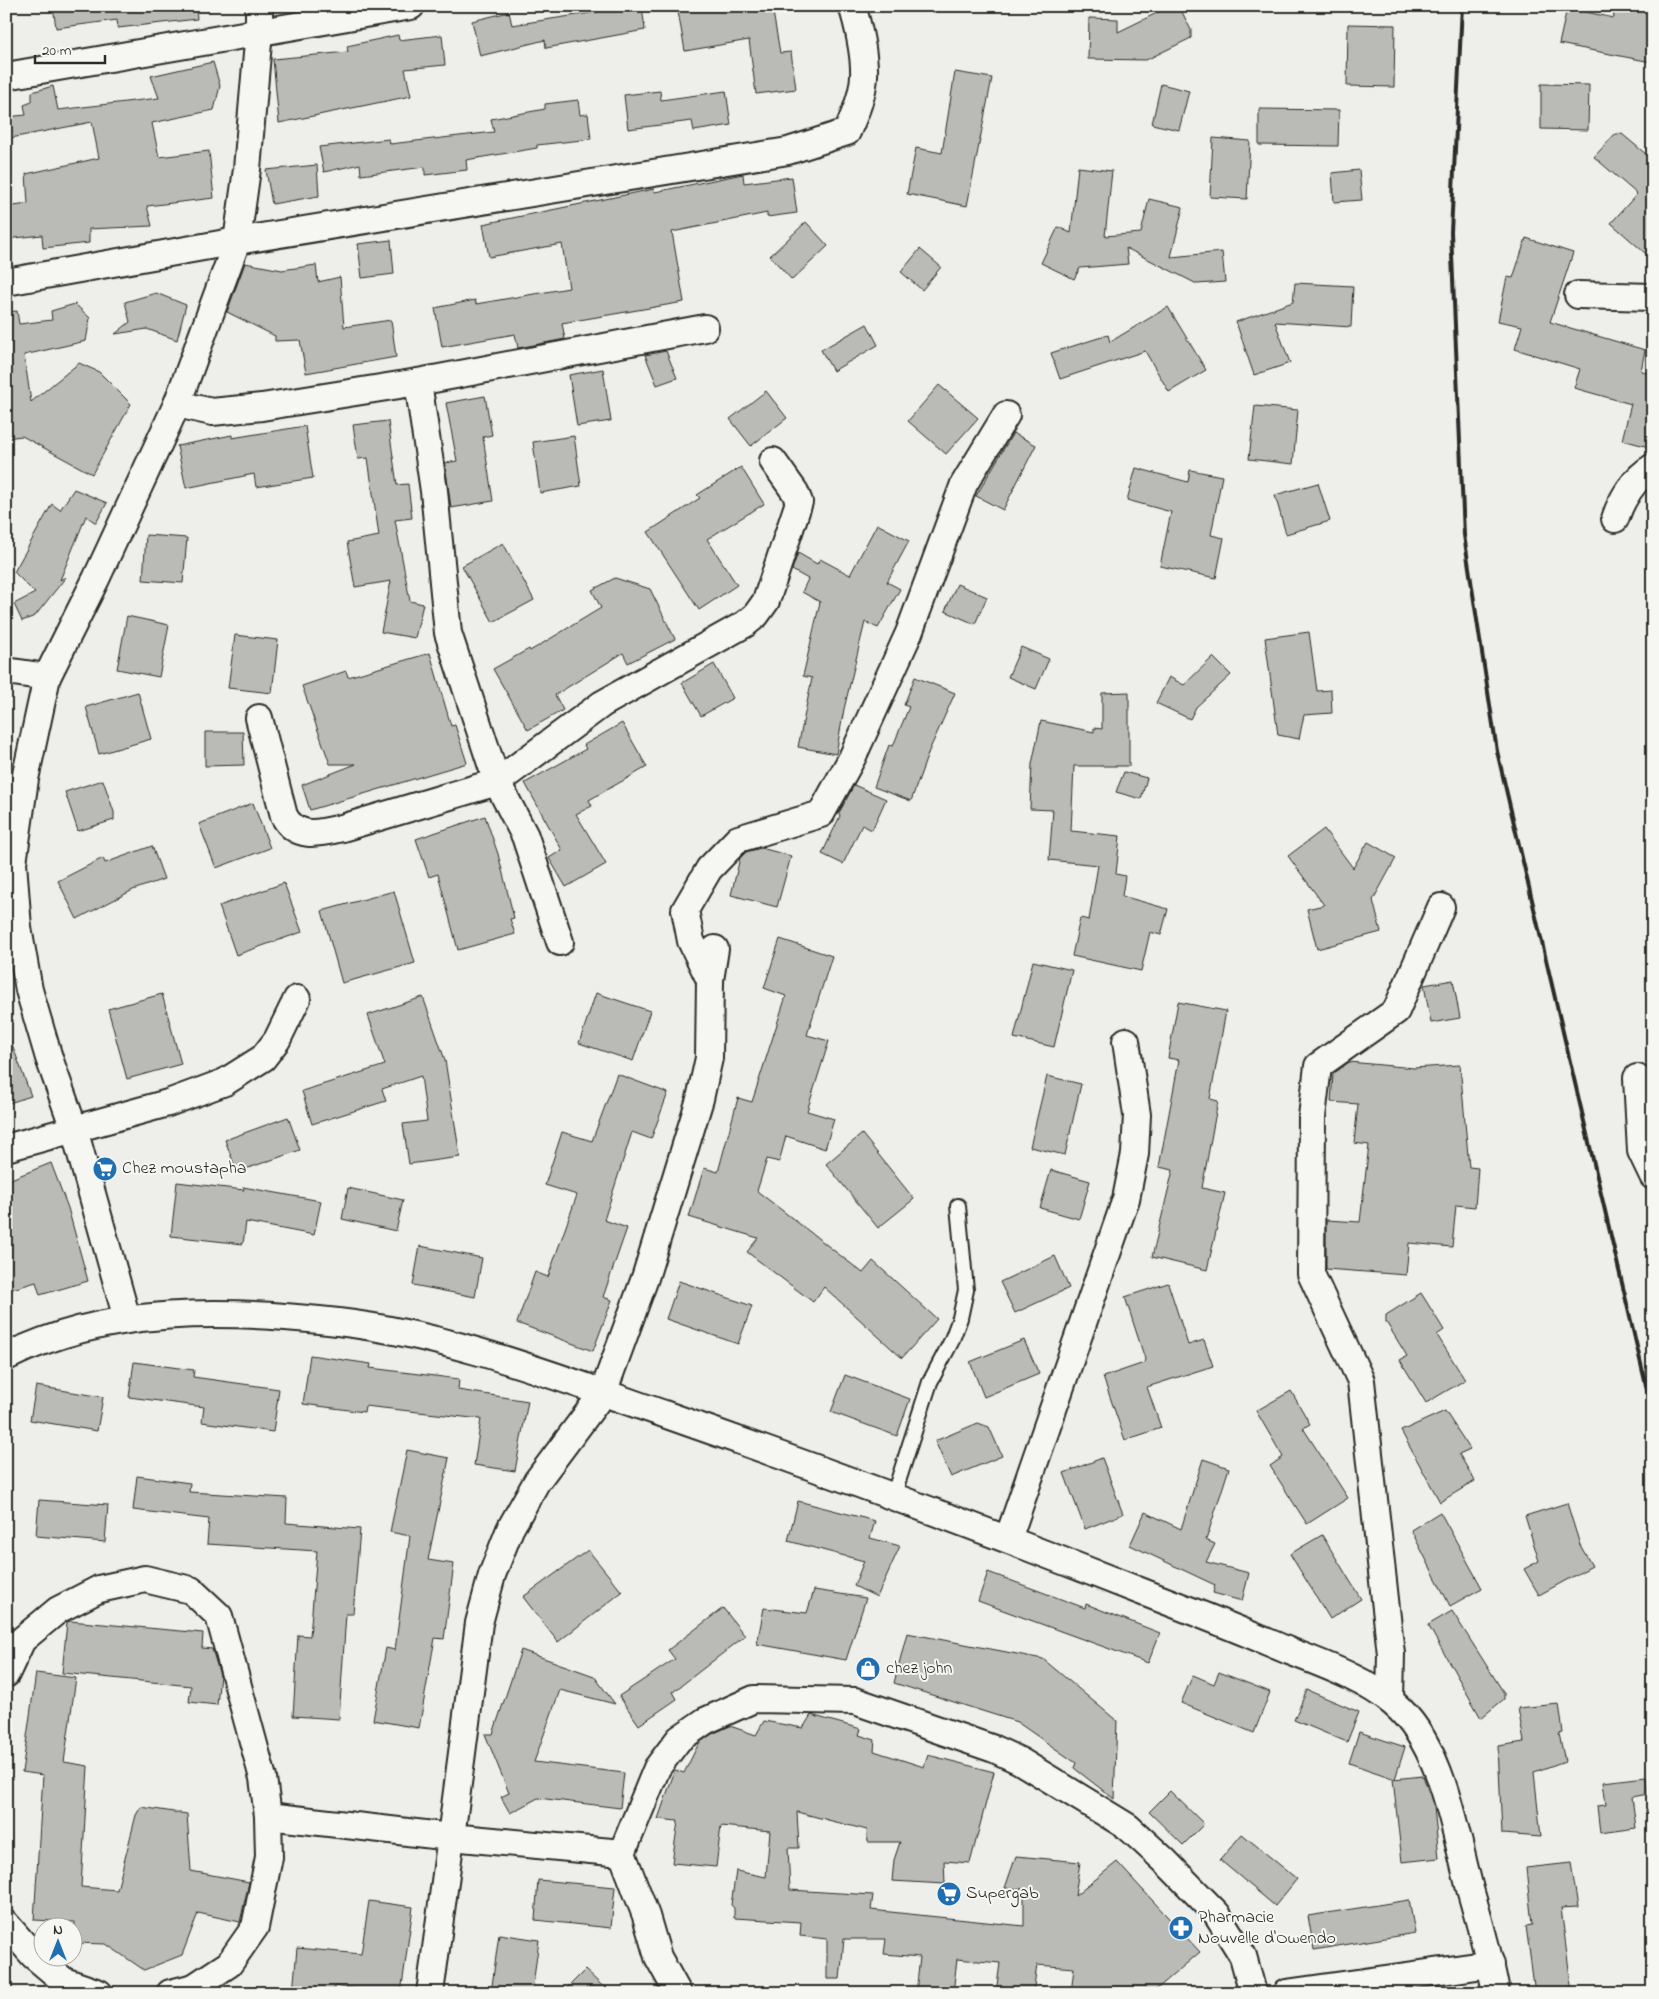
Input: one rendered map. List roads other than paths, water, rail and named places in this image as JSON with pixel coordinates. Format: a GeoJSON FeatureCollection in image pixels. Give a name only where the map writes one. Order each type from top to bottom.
{"type":"FeatureCollection","features":[{"type":"Feature","properties":{"kind":"street"},"geometry":{"type":"LineString","coordinates":[[6,76],[259,19],[411,6]]}},
{"type":"Feature","properties":{"kind":"street"},"geometry":{"type":"LineString","coordinates":[[6,282],[237,241],[788,152],[847,132],[857,109],[864,76],[857,20],[852,6]]}},
{"type":"Feature","properties":{"kind":"street"},"geometry":{"type":"LineString","coordinates":[[127,1319],[74,1129],[48,1058],[29,990],[9,863],[47,677],[100,570],[177,404],[237,241],[247,169],[259,19]]}},
{"type":"Feature","properties":{"kind":"street"},"geometry":{"type":"LineString","coordinates":[[1578,295],[1653,297]]}},
{"type":"Feature","properties":{"kind":"street"},"geometry":{"type":"LineString","coordinates":[[177,404],[212,412],[229,411],[418,382],[705,328]]}},
{"type":"Feature","properties":{"kind":"street"},"geometry":{"type":"LineString","coordinates":[[418,382],[434,491],[448,633],[497,782],[525,836],[560,942]]}},
{"type":"Feature","properties":{"kind":"street"},"geometry":{"type":"LineString","coordinates":[[710,980],[692,941],[685,910],[710,869],[738,839],[821,814],[852,758],[909,633],[964,484],[1006,415]]}},
{"type":"Feature","properties":{"kind":"street"},"geometry":{"type":"LineString","coordinates":[[258,718],[284,816],[289,826],[303,833],[316,834],[342,828],[497,782],[602,704],[745,624],[756,615],[766,601],[799,502],[795,492],[773,461]]}},
{"type":"Feature","properties":{"kind":"street"},"geometry":{"type":"LineString","coordinates":[[1615,519],[1619,506],[1632,486],[1653,467]]}},
{"type":"Feature","properties":{"kind":"street"},"geometry":{"type":"LineString","coordinates":[[6,671],[47,677]]}},
{"type":"Feature","properties":{"kind":"street"},"geometry":{"type":"LineString","coordinates":[[1390,1700],[1391,1654],[1361,1382],[1311,1274],[1312,1117],[1318,1066],[1396,1011],[1441,907]]}},
{"type":"Feature","properties":{"kind":"street"},"geometry":{"type":"LineString","coordinates":[[430,1993],[479,1623],[492,1575],[510,1529],[537,1482],[603,1393],[645,1278],[700,1099],[709,1058],[710,980],[715,950]]}},
{"type":"Feature","properties":{"kind":"street"},"geometry":{"type":"LineString","coordinates":[[6,1148],[168,1103],[225,1082],[263,1058],[281,1034],[297,1000]]}},
{"type":"Feature","properties":{"kind":"street"},"geometry":{"type":"LineString","coordinates":[[1008,1539],[1126,1199],[1134,1154],[1136,1115],[1126,1041]]}},
{"type":"Feature","properties":{"kind":"street"},"geometry":{"type":"LineString","coordinates":[[1637,1078],[1641,1152],[1653,1176]]}},
{"type":"Feature","properties":{"kind":"street"},"geometry":{"type":"LineString","coordinates":[[6,1358],[31,1345],[79,1329],[127,1319],[179,1315],[251,1315],[340,1322],[440,1342],[501,1358],[893,1497],[1008,1539],[1328,1666],[1390,1700],[1410,1720],[1431,1758],[1448,1800],[1491,1964],[1496,1993]]}},
{"type":"Feature","properties":{"kind":"street"},"geometry":{"type":"LineString","coordinates":[[6,1674],[22,1640],[58,1610],[99,1589],[145,1579],[191,1590],[219,1616],[263,1778],[268,1816],[269,1857],[255,1927],[228,1964],[194,1987],[170,1993]]}},
{"type":"Feature","properties":{"kind":"street"},"geometry":{"type":"LineString","coordinates":[[678,1993],[658,1957],[646,1916],[622,1853],[657,1768],[679,1739],[705,1721],[754,1699],[855,1701],[994,1749],[1020,1762],[1128,1827],[1164,1860],[1217,1914],[1243,1956],[1253,1993]]}},
{"type":"Feature","properties":{"kind":"street"},"geometry":{"type":"LineString","coordinates":[[268,1816],[451,1837],[622,1853]]}},
{"type":"Feature","properties":{"kind":"street"},"geometry":{"type":"LineString","coordinates":[[6,1924],[33,1955],[64,1980],[99,1993]]}},
{"type":"Feature","properties":{"kind":"street"},"geometry":{"type":"LineString","coordinates":[[1286,1993],[1491,1964]]}},
{"type":"Feature","properties":{"kind":"lane"},"geometry":{"type":"LineString","coordinates":[[893,1497],[930,1382],[952,1342],[960,1318],[966,1290],[958,1206]]}},
{"type":"Feature","properties":{"kind":"railway"},"geometry":{"type":"LineString","coordinates":[[1462,6],[1451,232],[1464,535],[1497,751],[1653,1415]]}},
{"type":"Feature","properties":{"kind":"place","name":"Chez moustapha"},"geometry":{"type":"Point","coordinates":[105,1169]}},
{"type":"Feature","properties":{"kind":"place","name":"chez john"},"geometry":{"type":"Point","coordinates":[868,1669]}},
{"type":"Feature","properties":{"kind":"place","name":"Supergab"},"geometry":{"type":"Point","coordinates":[949,1894]}},
{"type":"Feature","properties":{"kind":"place","name":"Pharmacie Nouvelle d'Owendo"},"geometry":{"type":"Point","coordinates":[1181,1928]}}]}
